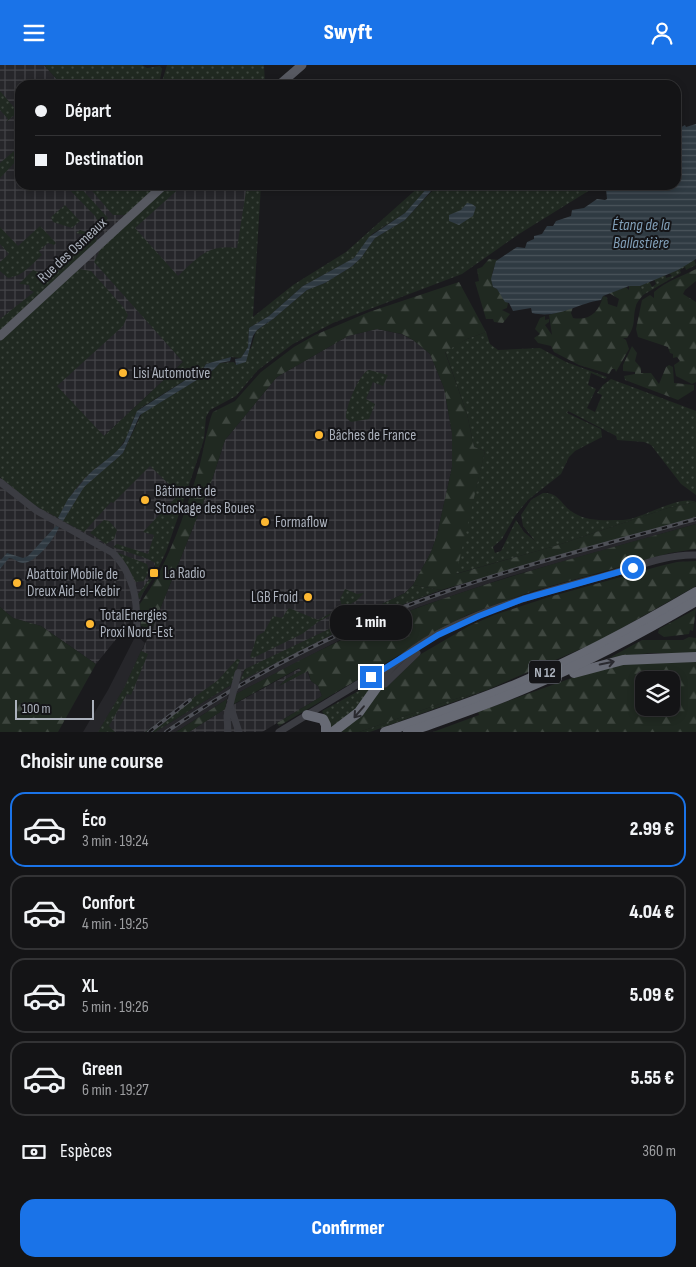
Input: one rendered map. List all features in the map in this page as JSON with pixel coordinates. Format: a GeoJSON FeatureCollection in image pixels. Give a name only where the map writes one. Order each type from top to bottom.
{"type":"FeatureCollection","features":[{"type":"Feature","properties":{"kind":"highway","name":"N 12"},"geometry":{"type":"LineString","coordinates":[[385,732],[476,700],[557,666],[656,616],[696,592]]}},
{"type":"Feature","properties":{"kind":"highway","name":"N 12"},"geometry":{"type":"LineString","coordinates":[[408,732],[503,698],[561,673],[621,644],[696,601]]}},
{"type":"Feature","properties":{"kind":"highway"},"geometry":{"type":"LineString","coordinates":[[561,673],[567,675],[603,664],[636,658],[696,657]]}},
{"type":"Feature","properties":{"kind":"highway"},"geometry":{"type":"LineString","coordinates":[[332,732],[354,717],[378,685]]}},
{"type":"Feature","properties":{"kind":"highway"},"geometry":{"type":"LineString","coordinates":[[307,715],[323,719],[326,725],[326,732]]}},
{"type":"Feature","properties":{"kind":"main road"},"geometry":{"type":"LineString","coordinates":[[285,80],[302,65]]}},
{"type":"Feature","properties":{"kind":"main road","name":"Rue des Osmeaux"},"geometry":{"type":"LineString","coordinates":[[0,336],[159,190]]}},
{"type":"Feature","properties":{"kind":"street"},"geometry":{"type":"LineString","coordinates":[[0,482],[31,507],[106,547],[122,562],[136,595],[137,627]]}},
{"type":"Feature","properties":{"kind":"street"},"geometry":{"type":"LineString","coordinates":[[280,732],[391,666],[438,635],[474,618],[534,596],[669,558],[696,555]]}},
{"type":"Feature","properties":{"kind":"street"},"geometry":{"type":"LineString","coordinates":[[358,685],[386,683],[410,657],[474,618]]}},
{"type":"Feature","properties":{"kind":"street"},"geometry":{"type":"LineString","coordinates":[[378,685],[391,666]]}},
{"type":"Feature","properties":{"kind":"street"},"geometry":{"type":"LineString","coordinates":[[228,732],[227,716],[240,670]]}},
{"type":"Feature","properties":{"kind":"street"},"geometry":{"type":"LineString","coordinates":[[230,705],[239,732]]}},
{"type":"Feature","properties":{"kind":"shaded area"},"geometry":{"type":"Polygon","coordinates":[[[0,65],[44,65],[58,80],[15,80],[15,190],[102,190],[133,225],[172,190],[247,190],[237,255],[177,355],[183,362],[104,436],[122,458],[134,447],[184,493],[133,618],[96,664],[41,626],[13,618],[0,607],[0,480],[4,475],[0,471],[0,65]]]}},
{"type":"Feature","properties":{"kind":"shaded area"},"geometry":{"type":"Polygon","coordinates":[[[377,329],[401,334],[413,340],[430,354],[444,388],[452,433],[452,467],[437,535],[431,552],[413,585],[405,593],[244,670],[233,705],[300,668],[301,671],[286,679],[279,686],[307,671],[311,681],[318,686],[322,696],[262,732],[189,732],[225,709],[232,679],[155,732],[98,732],[124,688],[152,629],[211,483],[225,440],[277,377],[348,336],[377,329]]]}},
{"type":"Feature","properties":{"kind":"shaded area"},"geometry":{"type":"Polygon","coordinates":[[[696,517],[696,524],[508,577],[419,607],[340,640],[236,694],[240,681],[294,651],[379,613],[488,575],[696,517]]]}},
{"type":"Feature","properties":{"kind":"shaded area"},"geometry":{"type":"Polygon","coordinates":[[[136,635],[145,643],[124,688],[98,732],[83,732],[108,690],[136,635]]]}},
{"type":"Feature","properties":{"kind":"shaded area"},"geometry":{"type":"Polygon","coordinates":[[[231,685],[227,699],[176,732],[155,732],[231,685]]]}},
{"type":"Feature","properties":{"kind":"green space"},"geometry":{"type":"Polygon","coordinates":[[[44,65],[142,65],[147,68],[160,66],[162,69],[160,80],[58,80],[44,65]]]}},
{"type":"Feature","properties":{"kind":"green space"},"geometry":{"type":"Polygon","coordinates":[[[167,65],[264,65],[265,80],[162,80],[167,65]]]}},
{"type":"Feature","properties":{"kind":"green space"},"geometry":{"type":"Polygon","coordinates":[[[0,91],[15,108],[15,114],[6,122],[8,119],[0,110],[0,91]]]}},
{"type":"Feature","properties":{"kind":"green space"},"geometry":{"type":"Polygon","coordinates":[[[15,150],[15,162],[0,178],[0,163],[15,150]]]}},
{"type":"Feature","properties":{"kind":"green space"},"geometry":{"type":"Polygon","coordinates":[[[70,190],[83,190],[108,218],[105,222],[101,221],[104,224],[100,224],[95,216],[70,190]]]}},
{"type":"Feature","properties":{"kind":"green space"},"geometry":{"type":"Polygon","coordinates":[[[91,190],[153,190],[125,215],[113,215],[91,190]]]}},
{"type":"Feature","properties":{"kind":"green space"},"geometry":{"type":"Polygon","coordinates":[[[163,190],[177,190],[135,228],[178,276],[197,258],[211,250],[227,247],[237,248],[246,190],[261,190],[253,317],[293,285],[346,252],[415,190],[426,190],[405,213],[372,234],[354,258],[303,286],[269,316],[249,328],[248,347],[241,358],[231,357],[206,364],[203,369],[139,409],[120,448],[93,470],[80,484],[58,518],[34,505],[0,477],[0,338],[79,269],[91,271],[128,315],[123,326],[57,386],[104,436],[183,362],[94,262],[100,250],[163,190]]]}},
{"type":"Feature","properties":{"kind":"green space"},"geometry":{"type":"Polygon","coordinates":[[[434,190],[590,190],[519,234],[462,274],[333,323],[293,344],[258,370],[236,396],[210,410],[206,417],[204,439],[166,552],[155,575],[139,599],[138,594],[155,572],[155,563],[113,547],[117,544],[148,554],[154,535],[143,532],[179,494],[150,466],[113,503],[111,502],[84,532],[63,521],[84,487],[123,453],[142,413],[213,370],[220,363],[234,362],[236,365],[251,348],[256,331],[307,290],[325,283],[351,267],[361,258],[375,238],[405,220],[434,190]]]}},
{"type":"Feature","properties":{"kind":"green space"},"geometry":{"type":"Polygon","coordinates":[[[65,205],[80,221],[72,228],[53,222],[51,217],[65,205]]]}},
{"type":"Feature","properties":{"kind":"green space"},"geometry":{"type":"Polygon","coordinates":[[[40,226],[56,243],[54,245],[48,243],[39,251],[42,255],[30,266],[18,275],[8,278],[0,271],[0,262],[9,254],[0,244],[0,227],[18,246],[40,226]]]}},
{"type":"Feature","properties":{"kind":"green space"},"geometry":{"type":"Polygon","coordinates":[[[80,230],[93,234],[97,239],[95,244],[0,331],[0,319],[34,292],[30,290],[29,285],[19,284],[33,270],[50,277],[90,241],[85,240],[88,236],[76,233],[80,230]]]}},
{"type":"Feature","properties":{"kind":"green space"},"geometry":{"type":"Polygon","coordinates":[[[489,259],[499,260],[493,269],[492,280],[493,287],[497,289],[508,303],[507,308],[502,310],[510,314],[503,323],[494,322],[493,319],[486,319],[475,282],[479,281],[477,269],[482,267],[489,259]]]}},
{"type":"Feature","properties":{"kind":"green space"},"geometry":{"type":"Polygon","coordinates":[[[694,260],[696,265],[686,270],[685,267],[680,270],[681,273],[643,295],[640,286],[649,281],[652,287],[656,284],[654,279],[665,274],[666,278],[672,276],[669,273],[694,260]]]}},
{"type":"Feature","properties":{"kind":"green space"},"geometry":{"type":"Polygon","coordinates":[[[696,269],[696,281],[683,294],[696,302],[696,382],[692,384],[676,376],[674,365],[680,361],[677,357],[673,358],[673,354],[670,353],[668,347],[638,337],[636,329],[642,300],[650,295],[654,298],[654,292],[659,288],[696,269]]]}},
{"type":"Feature","properties":{"kind":"green space"},"geometry":{"type":"Polygon","coordinates":[[[459,282],[486,332],[467,339],[445,352],[467,414],[474,447],[485,451],[456,574],[555,546],[668,508],[696,502],[696,517],[441,590],[413,585],[431,552],[437,535],[452,467],[452,433],[444,388],[430,354],[413,340],[402,334],[377,329],[348,336],[277,377],[225,440],[211,483],[152,629],[141,626],[139,605],[159,574],[175,537],[200,464],[213,412],[235,401],[261,372],[294,347],[315,335],[369,312],[459,282]]]}},
{"type":"Feature","properties":{"kind":"green space"},"geometry":{"type":"Polygon","coordinates":[[[629,286],[640,286],[643,295],[636,305],[632,329],[627,338],[623,338],[626,340],[629,349],[616,372],[615,369],[612,369],[609,374],[579,365],[554,352],[551,346],[538,343],[534,338],[540,334],[535,329],[540,318],[545,316],[545,320],[549,319],[549,322],[545,325],[552,335],[549,315],[573,307],[571,313],[573,318],[589,317],[599,307],[603,296],[607,297],[608,304],[617,307],[619,299],[609,293],[626,287],[629,290],[629,286]]]}},
{"type":"Feature","properties":{"kind":"green space"},"geometry":{"type":"Polygon","coordinates":[[[486,332],[490,344],[498,350],[540,348],[566,362],[607,377],[605,379],[591,373],[588,385],[596,389],[587,408],[595,412],[602,395],[597,393],[611,379],[696,411],[696,495],[681,484],[651,445],[644,442],[617,440],[616,436],[568,411],[567,413],[601,429],[602,437],[575,451],[569,457],[561,474],[528,500],[515,516],[502,539],[493,547],[495,553],[501,551],[516,520],[524,532],[535,541],[523,526],[521,515],[531,500],[543,493],[549,493],[557,497],[579,516],[598,520],[631,519],[680,501],[689,500],[696,502],[668,508],[555,546],[455,574],[485,451],[474,447],[467,414],[445,351],[467,339],[486,332]]]}},
{"type":"Feature","properties":{"kind":"green space"},"geometry":{"type":"Polygon","coordinates":[[[632,346],[637,353],[635,361],[641,368],[641,373],[651,373],[659,384],[666,367],[669,365],[673,367],[674,383],[694,385],[694,390],[678,400],[625,380],[624,376],[635,374],[635,372],[623,371],[623,365],[632,346]]]}},
{"type":"Feature","properties":{"kind":"green space"},"geometry":{"type":"Polygon","coordinates":[[[369,370],[388,375],[383,386],[373,382],[366,399],[375,404],[369,419],[351,422],[346,418],[350,399],[361,377],[369,370]]]}},
{"type":"Feature","properties":{"kind":"green space"},"geometry":{"type":"Polygon","coordinates":[[[104,520],[109,521],[117,530],[114,539],[106,544],[90,533],[104,520]]]}},
{"type":"Feature","properties":{"kind":"green space"},"geometry":{"type":"Polygon","coordinates":[[[696,524],[696,549],[670,553],[533,591],[467,615],[279,726],[277,723],[322,696],[318,686],[311,681],[308,671],[279,686],[286,679],[301,671],[299,668],[232,705],[236,694],[327,647],[396,616],[523,573],[696,524]]]}},
{"type":"Feature","properties":{"kind":"green space"},"geometry":{"type":"Polygon","coordinates":[[[116,552],[147,564],[149,571],[144,581],[136,582],[116,552]]]}},
{"type":"Feature","properties":{"kind":"green space"},"geometry":{"type":"Polygon","coordinates":[[[696,561],[696,586],[599,641],[487,690],[448,701],[359,732],[339,732],[379,688],[390,684],[421,654],[469,626],[494,615],[549,597],[660,566],[677,562],[696,561]]]}},
{"type":"Feature","properties":{"kind":"green space"},"geometry":{"type":"Polygon","coordinates":[[[413,585],[441,590],[355,623],[240,681],[245,669],[405,593],[413,585]]]}},
{"type":"Feature","properties":{"kind":"green space"},"geometry":{"type":"Polygon","coordinates":[[[345,589],[357,594],[364,593],[356,601],[318,622],[302,634],[253,658],[250,657],[257,636],[264,632],[273,616],[282,618],[289,608],[318,620],[342,607],[340,599],[345,589]]]}},
{"type":"Feature","properties":{"kind":"green space"},"geometry":{"type":"Polygon","coordinates":[[[0,607],[13,618],[41,626],[96,664],[58,732],[0,732],[0,607]]]}},
{"type":"Feature","properties":{"kind":"green space"},"geometry":{"type":"Polygon","coordinates":[[[696,609],[693,631],[690,630],[689,634],[664,637],[658,633],[659,629],[696,609]]]}},
{"type":"Feature","properties":{"kind":"green space"},"geometry":{"type":"Polygon","coordinates":[[[689,637],[696,638],[696,654],[651,653],[609,658],[642,640],[683,640],[689,637]]]}},
{"type":"Feature","properties":{"kind":"green space"},"geometry":{"type":"Polygon","coordinates":[[[141,651],[148,654],[131,695],[127,694],[109,726],[115,732],[98,732],[124,688],[141,651]]]}},
{"type":"Feature","properties":{"kind":"green space"},"geometry":{"type":"Polygon","coordinates":[[[237,659],[240,660],[231,685],[155,732],[145,732],[217,681],[237,659]]]}},
{"type":"Feature","properties":{"kind":"green space"},"geometry":{"type":"Polygon","coordinates":[[[696,662],[696,732],[433,732],[479,715],[478,712],[588,672],[632,663],[696,662]]]}},
{"type":"Feature","properties":{"kind":"green space"},"geometry":{"type":"Polygon","coordinates":[[[364,688],[373,688],[358,708],[331,728],[322,711],[364,688]]]}},
{"type":"Feature","properties":{"kind":"green space"},"geometry":{"type":"Polygon","coordinates":[[[487,690],[370,732],[359,732],[448,701],[487,690]]]}},
{"type":"Feature","properties":{"kind":"green space"},"geometry":{"type":"Polygon","coordinates":[[[227,699],[225,709],[189,732],[176,732],[227,699]]]}},
{"type":"Feature","properties":{"kind":"water","name":"Étang de la Ballastière"},"geometry":{"type":"Polygon","coordinates":[[[696,124],[696,259],[678,270],[640,286],[629,286],[603,296],[601,300],[559,313],[532,313],[531,308],[513,311],[509,303],[505,302],[497,289],[493,287],[491,279],[496,261],[517,247],[525,248],[527,242],[534,239],[534,236],[542,234],[547,226],[553,226],[556,221],[571,216],[572,210],[584,208],[597,199],[607,199],[606,190],[681,190],[681,127],[685,125],[686,127],[696,124]]]}},
{"type":"Feature","properties":{"kind":"water"},"geometry":{"type":"Polygon","coordinates":[[[425,190],[433,190],[405,220],[375,238],[361,258],[351,267],[325,283],[307,290],[257,330],[253,336],[246,362],[236,365],[235,359],[241,358],[248,347],[249,328],[269,316],[303,286],[354,258],[369,237],[405,213],[425,190]]]}},
{"type":"Feature","properties":{"kind":"water"},"geometry":{"type":"Polygon","coordinates":[[[467,203],[476,207],[473,216],[459,225],[449,221],[449,215],[461,210],[467,203]]]}},
{"type":"Feature","properties":{"kind":"water"},"geometry":{"type":"Polygon","coordinates":[[[231,357],[230,361],[220,363],[213,370],[140,415],[123,453],[84,487],[63,521],[58,518],[68,499],[89,474],[115,453],[124,443],[137,411],[203,369],[206,364],[231,357]]]}},
{"type":"Feature","properties":{"kind":"water"},"geometry":{"type":"Polygon","coordinates":[[[56,526],[59,527],[54,537],[34,559],[23,563],[9,558],[0,569],[0,561],[7,553],[23,558],[28,556],[56,526]]]}},
{"type":"Feature","properties":{"kind":"railway"},"geometry":{"type":"LineString","coordinates":[[166,732],[231,691],[299,653],[405,606],[568,554],[696,519]]}},
{"type":"Feature","properties":{"kind":"railway"},"geometry":{"type":"LineString","coordinates":[[149,732],[190,700]]}},
{"type":"Feature","properties":{"kind":"place","name":"Lisi Automotive"},"geometry":{"type":"Point","coordinates":[123,373]}},
{"type":"Feature","properties":{"kind":"place","name":"Bâches de France"},"geometry":{"type":"Point","coordinates":[319,435]}},
{"type":"Feature","properties":{"kind":"place","name":"Bâtiment de Stockage des Boues"},"geometry":{"type":"Point","coordinates":[145,500]}},
{"type":"Feature","properties":{"kind":"place","name":"Formaflow"},"geometry":{"type":"Point","coordinates":[265,522]}},
{"type":"Feature","properties":{"kind":"place","name":"La Radio"},"geometry":{"type":"Point","coordinates":[154,573]}},
{"type":"Feature","properties":{"kind":"place","name":"Abattoir Mobile de Dreux Aid-el-Kebir"},"geometry":{"type":"Point","coordinates":[17,583]}},
{"type":"Feature","properties":{"kind":"place","name":"LGB Froid"},"geometry":{"type":"Point","coordinates":[308,597]}},
{"type":"Feature","properties":{"kind":"place","name":"TotalEnergies Proxi Nord-Est"},"geometry":{"type":"Point","coordinates":[90,624]}},
{"type":"Feature","properties":{"kind":"route"},"geometry":{"type":"LineString","coordinates":[[371,677],[438,635],[479,616],[523,599],[633,568]]}}]}
